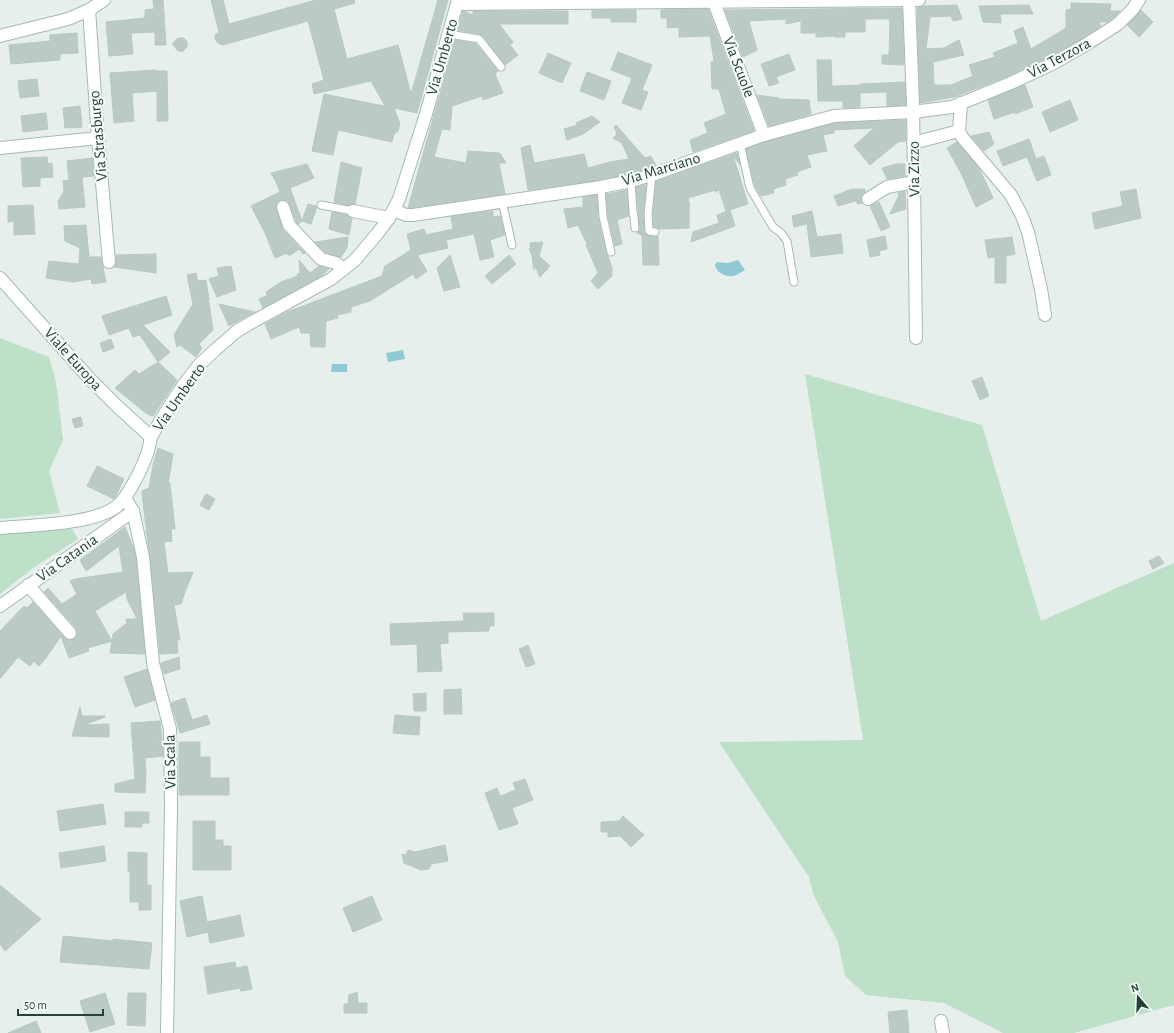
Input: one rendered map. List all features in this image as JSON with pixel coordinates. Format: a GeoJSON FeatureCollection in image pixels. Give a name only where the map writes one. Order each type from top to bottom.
{"type":"FeatureCollection","features":[{"type":"Feature","properties":{"kind":"street"},"geometry":{"type":"LineString","coordinates":[[0,36],[68,19],[89,10],[104,0]]}},
{"type":"Feature","properties":{"kind":"street","name":"Via Zizzo"},"geometry":{"type":"LineString","coordinates":[[909,0],[913,112],[916,338]]}},
{"type":"Feature","properties":{"kind":"street"},"geometry":{"type":"LineString","coordinates":[[458,2],[919,0]]}},
{"type":"Feature","properties":{"kind":"street","name":"Via Terzora"},"geometry":{"type":"LineString","coordinates":[[913,112],[952,107],[1018,80],[1054,63],[1118,24],[1140,0]]}},
{"type":"Feature","properties":{"kind":"street","name":"Via Scuole"},"geometry":{"type":"LineString","coordinates":[[714,1],[764,135]]}},
{"type":"Feature","properties":{"kind":"street","name":"Via Umberto"},"geometry":{"type":"LineString","coordinates":[[125,498],[147,455],[151,437],[182,387],[199,365],[214,350],[243,328],[331,279],[355,260],[392,214],[399,199],[426,114],[458,2]]}},
{"type":"Feature","properties":{"kind":"street","name":"Via Strasburgo"},"geometry":{"type":"LineString","coordinates":[[89,10],[109,262]]}},
{"type":"Feature","properties":{"kind":"street"},"geometry":{"type":"LineString","coordinates":[[965,102],[961,134],[1011,196],[1022,216],[1028,232],[1041,289],[1045,315]]}},
{"type":"Feature","properties":{"kind":"street","name":"Via Marciano"},"geometry":{"type":"LineString","coordinates":[[392,214],[413,215],[600,187],[652,175],[764,135],[834,116],[913,112]]}},
{"type":"Feature","properties":{"kind":"street"},"geometry":{"type":"LineString","coordinates":[[913,142],[961,134]]}},
{"type":"Feature","properties":{"kind":"street"},"geometry":{"type":"LineString","coordinates":[[0,148],[98,138]]}},
{"type":"Feature","properties":{"kind":"street"},"geometry":{"type":"LineString","coordinates":[[868,199],[887,187],[914,182]]}},
{"type":"Feature","properties":{"kind":"street"},"geometry":{"type":"LineString","coordinates":[[283,207],[289,225],[321,259],[336,263],[343,269]]}},
{"type":"Feature","properties":{"kind":"street"},"geometry":{"type":"LineString","coordinates":[[353,211],[392,214]]}},
{"type":"Feature","properties":{"kind":"street","name":"Viale Europa"},"geometry":{"type":"LineString","coordinates":[[0,278],[84,372],[117,406],[151,437]]}},
{"type":"Feature","properties":{"kind":"street","name":"Via Scala"},"geometry":{"type":"LineString","coordinates":[[125,498],[133,511],[142,557],[153,663],[170,729],[171,808],[167,1033]]}},
{"type":"Feature","properties":{"kind":"street","name":"Via Catania"},"geometry":{"type":"LineString","coordinates":[[0,528],[81,520],[111,509],[125,498]]}},
{"type":"Feature","properties":{"kind":"street","name":"Via Catania"},"geometry":{"type":"LineString","coordinates":[[0,606],[133,511]]}},
{"type":"Feature","properties":{"kind":"street"},"geometry":{"type":"LineString","coordinates":[[28,585],[70,633]]}},
{"type":"Feature","properties":{"kind":"lane"},"geometry":{"type":"LineString","coordinates":[[449,34],[479,39],[501,67]]}},
{"type":"Feature","properties":{"kind":"lane"},"geometry":{"type":"LineString","coordinates":[[740,143],[750,188],[774,227],[787,241],[794,282]]}},
{"type":"Feature","properties":{"kind":"lane"},"geometry":{"type":"LineString","coordinates":[[652,175],[648,215],[650,232],[655,232]]}},
{"type":"Feature","properties":{"kind":"lane"},"geometry":{"type":"LineString","coordinates":[[630,181],[632,213],[635,228]]}},
{"type":"Feature","properties":{"kind":"lane"},"geometry":{"type":"LineString","coordinates":[[600,187],[603,217],[611,252]]}},
{"type":"Feature","properties":{"kind":"lane"},"geometry":{"type":"LineString","coordinates":[[502,201],[512,245]]}},
{"type":"Feature","properties":{"kind":"lane"},"geometry":{"type":"LineString","coordinates":[[321,205],[353,211]]}},
{"type":"Feature","properties":{"kind":"green space"},"geometry":{"type":"Polygon","coordinates":[[[0,338],[49,357],[56,382],[63,440],[49,471],[60,513],[0,519],[0,338]]]}},
{"type":"Feature","properties":{"kind":"green space"},"geometry":{"type":"Polygon","coordinates":[[[805,374],[982,425],[1041,621],[1174,563],[1174,1005],[1074,1033],[1003,1033],[944,1003],[866,995],[845,976],[838,942],[814,896],[809,877],[719,742],[863,740],[805,374]]]}},
{"type":"Feature","properties":{"kind":"green space"},"geometry":{"type":"Polygon","coordinates":[[[72,529],[78,539],[33,568],[0,594],[0,534],[72,529]]]}},
{"type":"Feature","properties":{"kind":"water"},"geometry":{"type":"Polygon","coordinates":[[[738,260],[745,270],[733,276],[722,274],[715,265],[717,262],[728,263],[738,260]]]}},
{"type":"Feature","properties":{"kind":"water"},"geometry":{"type":"Polygon","coordinates":[[[403,350],[405,359],[388,362],[386,353],[403,350]]]}},
{"type":"Feature","properties":{"kind":"water"},"geometry":{"type":"Polygon","coordinates":[[[332,364],[347,364],[347,372],[331,372],[332,364]]]}},
{"type":"Feature","properties":{"kind":"building"},"geometry":{"type":"Polygon","coordinates":[[[153,0],[163,0],[166,45],[155,45],[155,32],[131,33],[133,54],[109,56],[106,22],[145,18],[145,10],[154,9],[153,0]]]}},
{"type":"Feature","properties":{"kind":"building"},"geometry":{"type":"Polygon","coordinates":[[[211,0],[223,0],[229,24],[316,0],[354,0],[355,3],[334,9],[347,59],[398,45],[411,94],[438,0],[448,0],[417,113],[385,106],[371,81],[314,94],[312,84],[324,80],[308,21],[223,45],[218,43],[215,39],[215,35],[219,32],[211,0]]]}},
{"type":"Feature","properties":{"kind":"building"},"geometry":{"type":"Polygon","coordinates":[[[1071,3],[1111,4],[1110,11],[1120,11],[1108,22],[1099,22],[1101,26],[1078,41],[1051,56],[1008,76],[954,97],[920,103],[917,8],[924,6],[957,5],[962,19],[953,21],[951,16],[930,17],[926,49],[944,48],[959,40],[964,55],[933,62],[934,85],[951,85],[973,76],[969,65],[995,57],[993,53],[1018,43],[1014,31],[1023,27],[1031,49],[1066,28],[1066,10],[1071,9],[1071,3]]]}},
{"type":"Feature","properties":{"kind":"building"},"geometry":{"type":"Polygon","coordinates":[[[1029,5],[1033,14],[1000,14],[1001,23],[983,22],[979,6],[1029,5]]]}},
{"type":"Feature","properties":{"kind":"building"},"geometry":{"type":"Polygon","coordinates":[[[902,8],[904,65],[882,64],[882,55],[889,55],[890,19],[865,19],[865,32],[845,32],[845,37],[816,37],[816,33],[801,33],[801,21],[786,24],[786,19],[749,21],[757,50],[743,57],[725,10],[902,8]]]}},
{"type":"Feature","properties":{"kind":"building"},"geometry":{"type":"Polygon","coordinates":[[[708,9],[754,131],[693,152],[690,140],[708,133],[704,123],[726,114],[719,89],[712,89],[711,62],[714,61],[710,36],[679,37],[679,27],[667,28],[667,18],[661,18],[661,10],[708,9]]]}},
{"type":"Feature","properties":{"kind":"building"},"geometry":{"type":"Polygon","coordinates":[[[592,10],[636,10],[636,22],[611,22],[611,18],[592,18],[592,10]]]}},
{"type":"Feature","properties":{"kind":"building"},"geometry":{"type":"Polygon","coordinates":[[[1141,10],[1153,22],[1139,37],[1127,25],[1141,10]]]}},
{"type":"Feature","properties":{"kind":"building"},"geometry":{"type":"Polygon","coordinates":[[[463,11],[473,15],[473,11],[568,11],[568,24],[499,24],[513,42],[510,45],[518,55],[505,65],[483,36],[480,34],[458,30],[463,11]]]}},
{"type":"Feature","properties":{"kind":"building"},"geometry":{"type":"Polygon","coordinates":[[[77,33],[78,53],[60,54],[60,60],[11,64],[9,45],[50,41],[50,35],[77,33]]]}},
{"type":"Feature","properties":{"kind":"building"},"geometry":{"type":"Polygon","coordinates":[[[178,38],[184,38],[187,42],[187,47],[183,51],[178,51],[172,44],[178,38]]]}},
{"type":"Feature","properties":{"kind":"building"},"geometry":{"type":"Polygon","coordinates":[[[455,40],[476,44],[498,71],[495,74],[503,93],[483,100],[482,96],[452,106],[450,130],[442,129],[434,157],[466,163],[468,151],[500,153],[506,163],[499,163],[505,194],[408,208],[455,40]]]}},
{"type":"Feature","properties":{"kind":"building"},"geometry":{"type":"Polygon","coordinates":[[[618,52],[652,65],[642,90],[648,92],[641,110],[622,103],[632,78],[611,70],[618,52]]]}},
{"type":"Feature","properties":{"kind":"building"},"geometry":{"type":"Polygon","coordinates":[[[548,53],[571,63],[562,83],[539,73],[548,53]]]}},
{"type":"Feature","properties":{"kind":"building"},"geometry":{"type":"Polygon","coordinates":[[[789,54],[795,70],[776,77],[779,83],[769,86],[761,64],[789,54]]]}},
{"type":"Feature","properties":{"kind":"building"},"geometry":{"type":"Polygon","coordinates":[[[817,60],[831,60],[832,86],[905,82],[906,105],[887,106],[887,92],[860,93],[860,107],[843,108],[843,101],[818,101],[817,60]]]}},
{"type":"Feature","properties":{"kind":"building"},"geometry":{"type":"Polygon","coordinates":[[[156,70],[167,71],[168,121],[157,121],[157,91],[132,93],[134,121],[114,123],[110,73],[156,70]]]}},
{"type":"Feature","properties":{"kind":"building"},"geometry":{"type":"Polygon","coordinates":[[[587,72],[611,81],[604,100],[580,91],[587,72]]]}},
{"type":"Feature","properties":{"kind":"building"},"geometry":{"type":"Polygon","coordinates":[[[37,79],[39,96],[20,98],[18,81],[37,79]]]}},
{"type":"Feature","properties":{"kind":"building"},"geometry":{"type":"Polygon","coordinates":[[[1025,85],[1033,107],[1015,114],[1015,112],[994,119],[988,100],[1025,85]]]}},
{"type":"Feature","properties":{"kind":"building"},"geometry":{"type":"Polygon","coordinates":[[[324,94],[394,108],[400,124],[398,131],[394,134],[392,142],[338,130],[333,155],[312,151],[324,94]]]}},
{"type":"Feature","properties":{"kind":"building"},"geometry":{"type":"Polygon","coordinates":[[[757,95],[779,99],[809,100],[811,114],[769,126],[757,95]]]}},
{"type":"Feature","properties":{"kind":"building"},"geometry":{"type":"Polygon","coordinates":[[[1070,100],[1078,120],[1050,132],[1042,112],[1070,100]]]}},
{"type":"Feature","properties":{"kind":"building"},"geometry":{"type":"Polygon","coordinates":[[[80,106],[82,127],[65,128],[63,108],[80,106]]]}},
{"type":"Feature","properties":{"kind":"building"},"geometry":{"type":"Polygon","coordinates":[[[46,113],[48,129],[23,132],[21,116],[46,113]]]}},
{"type":"Feature","properties":{"kind":"building"},"geometry":{"type":"Polygon","coordinates":[[[592,116],[600,122],[583,134],[567,140],[564,129],[577,125],[576,123],[592,116]]]}},
{"type":"Feature","properties":{"kind":"building"},"geometry":{"type":"Polygon","coordinates":[[[906,120],[906,141],[898,142],[870,165],[854,146],[874,128],[834,130],[834,133],[823,135],[827,151],[807,155],[811,167],[797,172],[798,175],[785,179],[786,185],[773,189],[774,193],[761,196],[755,186],[746,149],[835,123],[906,120]]]}},
{"type":"Feature","properties":{"kind":"building"},"geometry":{"type":"Polygon","coordinates":[[[616,125],[645,158],[651,156],[656,166],[629,174],[600,180],[528,190],[521,148],[530,145],[534,163],[584,154],[588,168],[629,159],[622,143],[613,138],[617,134],[614,127],[616,125]]]}},
{"type":"Feature","properties":{"kind":"building"},"geometry":{"type":"Polygon","coordinates":[[[989,132],[994,144],[984,151],[971,136],[989,132]]]}},
{"type":"Feature","properties":{"kind":"building"},"geometry":{"type":"Polygon","coordinates":[[[1029,139],[1036,159],[1044,156],[1051,175],[1037,181],[1027,157],[1003,166],[997,151],[1029,139]]]}},
{"type":"Feature","properties":{"kind":"building"},"geometry":{"type":"Polygon","coordinates":[[[957,142],[979,168],[993,198],[976,207],[961,173],[947,148],[957,142]]]}},
{"type":"Feature","properties":{"kind":"building"},"geometry":{"type":"Polygon","coordinates":[[[737,153],[740,165],[733,155],[748,204],[726,211],[719,190],[715,192],[715,190],[688,198],[690,206],[689,228],[659,229],[654,227],[653,215],[656,181],[737,153]]]}},
{"type":"Feature","properties":{"kind":"building"},"geometry":{"type":"Polygon","coordinates":[[[47,157],[48,164],[52,163],[53,177],[40,178],[40,186],[23,187],[21,158],[47,157]]]}},
{"type":"Feature","properties":{"kind":"building"},"geometry":{"type":"Polygon","coordinates":[[[92,158],[94,176],[82,177],[85,207],[59,209],[58,201],[64,191],[63,181],[69,180],[67,161],[92,158]]]}},
{"type":"Feature","properties":{"kind":"building"},"geometry":{"type":"Polygon","coordinates":[[[341,162],[362,168],[355,204],[349,205],[334,202],[341,162]]]}},
{"type":"Feature","properties":{"kind":"building"},"geometry":{"type":"Polygon","coordinates":[[[307,164],[314,178],[290,188],[302,221],[298,224],[288,201],[280,200],[277,202],[276,206],[283,230],[305,253],[303,254],[299,249],[291,255],[288,255],[287,253],[275,258],[265,233],[251,206],[280,192],[271,173],[307,164]]]}},
{"type":"Feature","properties":{"kind":"building"},"geometry":{"type":"Polygon","coordinates":[[[896,164],[905,164],[905,176],[887,179],[882,168],[896,164]]]}},
{"type":"Feature","properties":{"kind":"building"},"geometry":{"type":"Polygon","coordinates":[[[646,185],[643,214],[644,231],[648,236],[658,236],[659,265],[643,265],[642,235],[637,233],[640,228],[636,187],[646,185]]]}},
{"type":"Feature","properties":{"kind":"building"},"geometry":{"type":"Polygon","coordinates":[[[852,189],[865,189],[861,199],[862,203],[858,204],[856,201],[838,206],[834,196],[852,189]]]}},
{"type":"Feature","properties":{"kind":"building"},"geometry":{"type":"Polygon","coordinates":[[[1136,189],[1141,218],[1095,229],[1092,213],[1123,206],[1120,192],[1136,189]]]}},
{"type":"Feature","properties":{"kind":"building"},"geometry":{"type":"Polygon","coordinates":[[[627,190],[629,216],[617,220],[622,244],[615,246],[608,216],[606,194],[627,190]]]}},
{"type":"Feature","properties":{"kind":"building"},"geometry":{"type":"Polygon","coordinates":[[[905,191],[906,209],[890,214],[899,195],[898,193],[905,191]]]}},
{"type":"Feature","properties":{"kind":"building"},"geometry":{"type":"Polygon","coordinates":[[[597,195],[598,218],[606,253],[612,268],[612,276],[598,289],[591,281],[598,273],[586,245],[587,244],[578,225],[568,228],[564,209],[583,207],[583,197],[597,195]]]}},
{"type":"Feature","properties":{"kind":"building"},"geometry":{"type":"Polygon","coordinates":[[[879,202],[890,227],[881,231],[870,206],[879,202]]]}},
{"type":"Feature","properties":{"kind":"building"},"geometry":{"type":"Polygon","coordinates":[[[308,204],[317,207],[311,224],[302,221],[308,204]]]}},
{"type":"Feature","properties":{"kind":"building"},"geometry":{"type":"Polygon","coordinates":[[[33,205],[35,234],[14,235],[14,221],[8,222],[8,206],[33,205]]]}},
{"type":"Feature","properties":{"kind":"building"},"geometry":{"type":"Polygon","coordinates":[[[730,210],[735,226],[691,242],[693,232],[719,223],[717,215],[730,210]]]}},
{"type":"Feature","properties":{"kind":"building"},"geometry":{"type":"Polygon","coordinates":[[[493,211],[493,217],[500,216],[505,235],[490,240],[494,257],[480,260],[474,234],[446,240],[448,248],[417,255],[427,271],[416,279],[413,274],[370,301],[351,307],[351,312],[337,315],[338,318],[326,321],[325,347],[311,347],[310,333],[301,333],[299,327],[271,339],[265,324],[287,312],[382,276],[385,266],[411,250],[407,234],[424,229],[426,235],[453,229],[451,217],[493,211]]]}},
{"type":"Feature","properties":{"kind":"building"},"geometry":{"type":"Polygon","coordinates":[[[812,211],[817,237],[841,234],[843,253],[811,257],[807,224],[794,227],[792,216],[812,211]]]}},
{"type":"Feature","properties":{"kind":"building"},"geometry":{"type":"Polygon","coordinates":[[[332,212],[347,215],[352,218],[349,235],[329,229],[332,212]]]}},
{"type":"Feature","properties":{"kind":"building"},"geometry":{"type":"Polygon","coordinates":[[[86,225],[89,257],[101,257],[106,282],[92,284],[91,279],[73,282],[46,278],[49,261],[80,264],[80,248],[65,241],[64,226],[86,225]]]}},
{"type":"Feature","properties":{"kind":"building"},"geometry":{"type":"Polygon","coordinates":[[[885,236],[887,249],[879,251],[880,255],[870,257],[867,240],[885,236]]]}},
{"type":"Feature","properties":{"kind":"building"},"geometry":{"type":"Polygon","coordinates":[[[348,237],[347,248],[341,257],[325,252],[315,242],[348,237]]]}},
{"type":"Feature","properties":{"kind":"building"},"geometry":{"type":"Polygon","coordinates":[[[1012,237],[1015,254],[1006,256],[1006,283],[995,283],[995,257],[988,258],[985,240],[1012,237]]]}},
{"type":"Feature","properties":{"kind":"building"},"geometry":{"type":"Polygon","coordinates":[[[543,242],[539,256],[550,266],[540,277],[535,266],[534,270],[529,248],[531,250],[530,243],[543,242]]]}},
{"type":"Feature","properties":{"kind":"building"},"geometry":{"type":"Polygon","coordinates":[[[156,254],[156,273],[114,267],[116,255],[156,254]]]}},
{"type":"Feature","properties":{"kind":"building"},"geometry":{"type":"Polygon","coordinates":[[[450,255],[460,287],[444,291],[437,268],[450,255]]]}},
{"type":"Feature","properties":{"kind":"building"},"geometry":{"type":"Polygon","coordinates":[[[509,255],[516,264],[492,284],[485,276],[509,255]]]}},
{"type":"Feature","properties":{"kind":"building"},"geometry":{"type":"Polygon","coordinates":[[[299,260],[310,273],[319,266],[329,269],[321,276],[263,308],[259,299],[267,296],[266,292],[281,282],[298,276],[297,274],[300,273],[299,260]]]}},
{"type":"Feature","properties":{"kind":"building"},"geometry":{"type":"Polygon","coordinates":[[[231,266],[236,290],[217,297],[209,279],[219,276],[217,268],[231,266]]]}},
{"type":"Feature","properties":{"kind":"building"},"geometry":{"type":"Polygon","coordinates":[[[196,273],[198,281],[206,280],[209,300],[207,301],[209,302],[213,330],[199,344],[202,348],[196,357],[180,345],[177,347],[174,335],[193,304],[187,275],[196,273]]]}},
{"type":"Feature","properties":{"kind":"building"},"geometry":{"type":"Polygon","coordinates":[[[166,296],[172,315],[143,325],[170,352],[158,362],[140,335],[133,337],[129,328],[109,335],[102,316],[166,296]]]}},
{"type":"Feature","properties":{"kind":"building"},"geometry":{"type":"Polygon","coordinates":[[[219,304],[255,312],[229,326],[219,304]]]}},
{"type":"Feature","properties":{"kind":"building"},"geometry":{"type":"Polygon","coordinates":[[[111,339],[114,348],[103,352],[100,343],[111,339]]]}},
{"type":"Feature","properties":{"kind":"building"},"geometry":{"type":"Polygon","coordinates":[[[158,362],[177,380],[153,416],[147,414],[115,388],[135,370],[139,374],[158,362]]]}},
{"type":"Feature","properties":{"kind":"building"},"geometry":{"type":"Polygon","coordinates":[[[982,377],[989,396],[980,400],[972,381],[982,377]]]}},
{"type":"Feature","properties":{"kind":"building"},"geometry":{"type":"Polygon","coordinates":[[[81,417],[83,426],[75,428],[72,419],[81,417]]]}},
{"type":"Feature","properties":{"kind":"building"},"geometry":{"type":"Polygon","coordinates":[[[158,448],[173,454],[168,484],[170,483],[175,529],[171,529],[172,541],[164,542],[168,573],[193,572],[181,604],[174,605],[180,640],[177,640],[178,653],[160,654],[142,491],[149,488],[158,448]]]}},
{"type":"Feature","properties":{"kind":"building"},"geometry":{"type":"Polygon","coordinates":[[[97,466],[124,479],[114,499],[87,486],[97,466]]]}},
{"type":"Feature","properties":{"kind":"building"},"geometry":{"type":"Polygon","coordinates":[[[206,494],[215,499],[209,510],[200,505],[206,494]]]}},
{"type":"Feature","properties":{"kind":"building"},"geometry":{"type":"Polygon","coordinates":[[[125,527],[136,558],[145,654],[110,653],[112,641],[88,648],[89,651],[69,658],[61,636],[39,666],[34,661],[30,666],[18,657],[0,679],[0,631],[24,606],[27,608],[33,602],[65,638],[71,640],[75,638],[77,632],[76,628],[44,592],[48,588],[62,604],[77,594],[70,581],[123,572],[119,546],[86,571],[80,560],[125,527]],[[126,592],[95,611],[112,641],[113,634],[127,623],[126,619],[137,619],[127,599],[126,592]]]}},
{"type":"Feature","properties":{"kind":"building"},"geometry":{"type":"Polygon","coordinates":[[[1159,556],[1164,563],[1153,569],[1149,561],[1159,556]]]}},
{"type":"Feature","properties":{"kind":"building"},"geometry":{"type":"Polygon","coordinates":[[[463,613],[494,613],[494,626],[489,626],[489,631],[448,632],[448,643],[440,644],[442,671],[418,672],[417,644],[391,645],[390,624],[464,621],[463,613]]]}},
{"type":"Feature","properties":{"kind":"building"},"geometry":{"type":"Polygon","coordinates":[[[528,645],[535,664],[526,667],[519,649],[528,645]]]}},
{"type":"Feature","properties":{"kind":"building"},"geometry":{"type":"Polygon","coordinates":[[[179,657],[180,669],[164,674],[161,663],[179,657]]]}},
{"type":"Feature","properties":{"kind":"building"},"geometry":{"type":"Polygon","coordinates":[[[147,669],[155,700],[135,707],[124,677],[147,669]]]}},
{"type":"Feature","properties":{"kind":"building"},"geometry":{"type":"Polygon","coordinates":[[[461,689],[462,714],[444,714],[444,690],[461,689]]]}},
{"type":"Feature","properties":{"kind":"building"},"geometry":{"type":"Polygon","coordinates":[[[426,693],[426,711],[414,711],[413,694],[426,693]]]}},
{"type":"Feature","properties":{"kind":"building"},"geometry":{"type":"Polygon","coordinates":[[[185,698],[192,720],[207,715],[210,724],[180,733],[171,703],[185,698]]]}},
{"type":"Feature","properties":{"kind":"building"},"geometry":{"type":"Polygon","coordinates":[[[80,707],[82,716],[105,716],[84,725],[109,724],[109,737],[72,736],[80,707]]]}},
{"type":"Feature","properties":{"kind":"building"},"geometry":{"type":"Polygon","coordinates":[[[395,715],[420,717],[419,735],[393,733],[395,715]]]}},
{"type":"Feature","properties":{"kind":"building"},"geometry":{"type":"Polygon","coordinates":[[[160,721],[162,740],[156,742],[162,742],[163,756],[145,758],[145,793],[115,792],[115,784],[135,779],[131,723],[160,721]]]}},
{"type":"Feature","properties":{"kind":"building"},"geometry":{"type":"Polygon","coordinates":[[[179,742],[200,742],[200,757],[210,757],[210,778],[229,778],[229,795],[179,795],[179,742]]]}},
{"type":"Feature","properties":{"kind":"building"},"geometry":{"type":"Polygon","coordinates":[[[525,779],[533,800],[512,808],[518,824],[499,830],[485,793],[497,788],[500,796],[516,790],[513,783],[525,779]]]}},
{"type":"Feature","properties":{"kind":"building"},"geometry":{"type":"Polygon","coordinates":[[[103,804],[106,824],[60,831],[57,811],[103,804]]]}},
{"type":"Feature","properties":{"kind":"building"},"geometry":{"type":"Polygon","coordinates":[[[125,812],[149,812],[149,823],[142,823],[142,827],[125,827],[125,812]]]}},
{"type":"Feature","properties":{"kind":"building"},"geometry":{"type":"Polygon","coordinates":[[[623,816],[644,835],[631,847],[620,836],[608,837],[608,832],[601,832],[601,822],[619,821],[623,816]]]}},
{"type":"Feature","properties":{"kind":"building"},"geometry":{"type":"Polygon","coordinates":[[[193,821],[215,821],[215,840],[223,840],[223,846],[231,846],[231,870],[193,870],[193,821]]]}},
{"type":"Feature","properties":{"kind":"building"},"geometry":{"type":"Polygon","coordinates":[[[445,845],[448,861],[431,864],[429,869],[421,870],[404,863],[402,854],[406,855],[408,850],[415,852],[445,845]]]}},
{"type":"Feature","properties":{"kind":"building"},"geometry":{"type":"Polygon","coordinates":[[[104,846],[106,861],[61,868],[59,853],[104,846]]]}},
{"type":"Feature","properties":{"kind":"building"},"geometry":{"type":"Polygon","coordinates":[[[128,852],[147,853],[147,885],[151,885],[151,910],[139,910],[139,902],[130,902],[130,871],[128,871],[128,852]]]}},
{"type":"Feature","properties":{"kind":"building"},"geometry":{"type":"Polygon","coordinates":[[[0,885],[41,919],[5,951],[0,944],[0,885]]]}},
{"type":"Feature","properties":{"kind":"building"},"geometry":{"type":"Polygon","coordinates":[[[202,896],[207,922],[240,915],[244,936],[210,943],[208,932],[187,937],[180,901],[202,896]]]}},
{"type":"Feature","properties":{"kind":"building"},"geometry":{"type":"Polygon","coordinates":[[[372,896],[382,920],[353,932],[343,908],[372,896]]]}},
{"type":"Feature","properties":{"kind":"building"},"geometry":{"type":"Polygon","coordinates":[[[63,936],[152,943],[149,969],[60,962],[63,936]]]}},
{"type":"Feature","properties":{"kind":"building"},"geometry":{"type":"Polygon","coordinates":[[[235,962],[236,968],[247,966],[252,989],[241,991],[240,988],[208,994],[204,967],[235,962]]]}},
{"type":"Feature","properties":{"kind":"building"},"geometry":{"type":"Polygon","coordinates":[[[357,992],[358,1003],[367,1003],[367,1013],[344,1013],[344,1004],[348,1004],[349,995],[357,992]]]}},
{"type":"Feature","properties":{"kind":"building"},"geometry":{"type":"Polygon","coordinates":[[[105,993],[115,1024],[90,1032],[80,1001],[105,993]]]}},
{"type":"Feature","properties":{"kind":"building"},"geometry":{"type":"Polygon","coordinates":[[[128,993],[146,993],[145,1026],[127,1025],[128,993]]]}},
{"type":"Feature","properties":{"kind":"building"},"geometry":{"type":"Polygon","coordinates":[[[907,1010],[909,1033],[890,1033],[888,1012],[907,1010]]]}},
{"type":"Feature","properties":{"kind":"building"},"geometry":{"type":"Polygon","coordinates":[[[36,1021],[41,1033],[8,1033],[36,1021]]]}}]}
